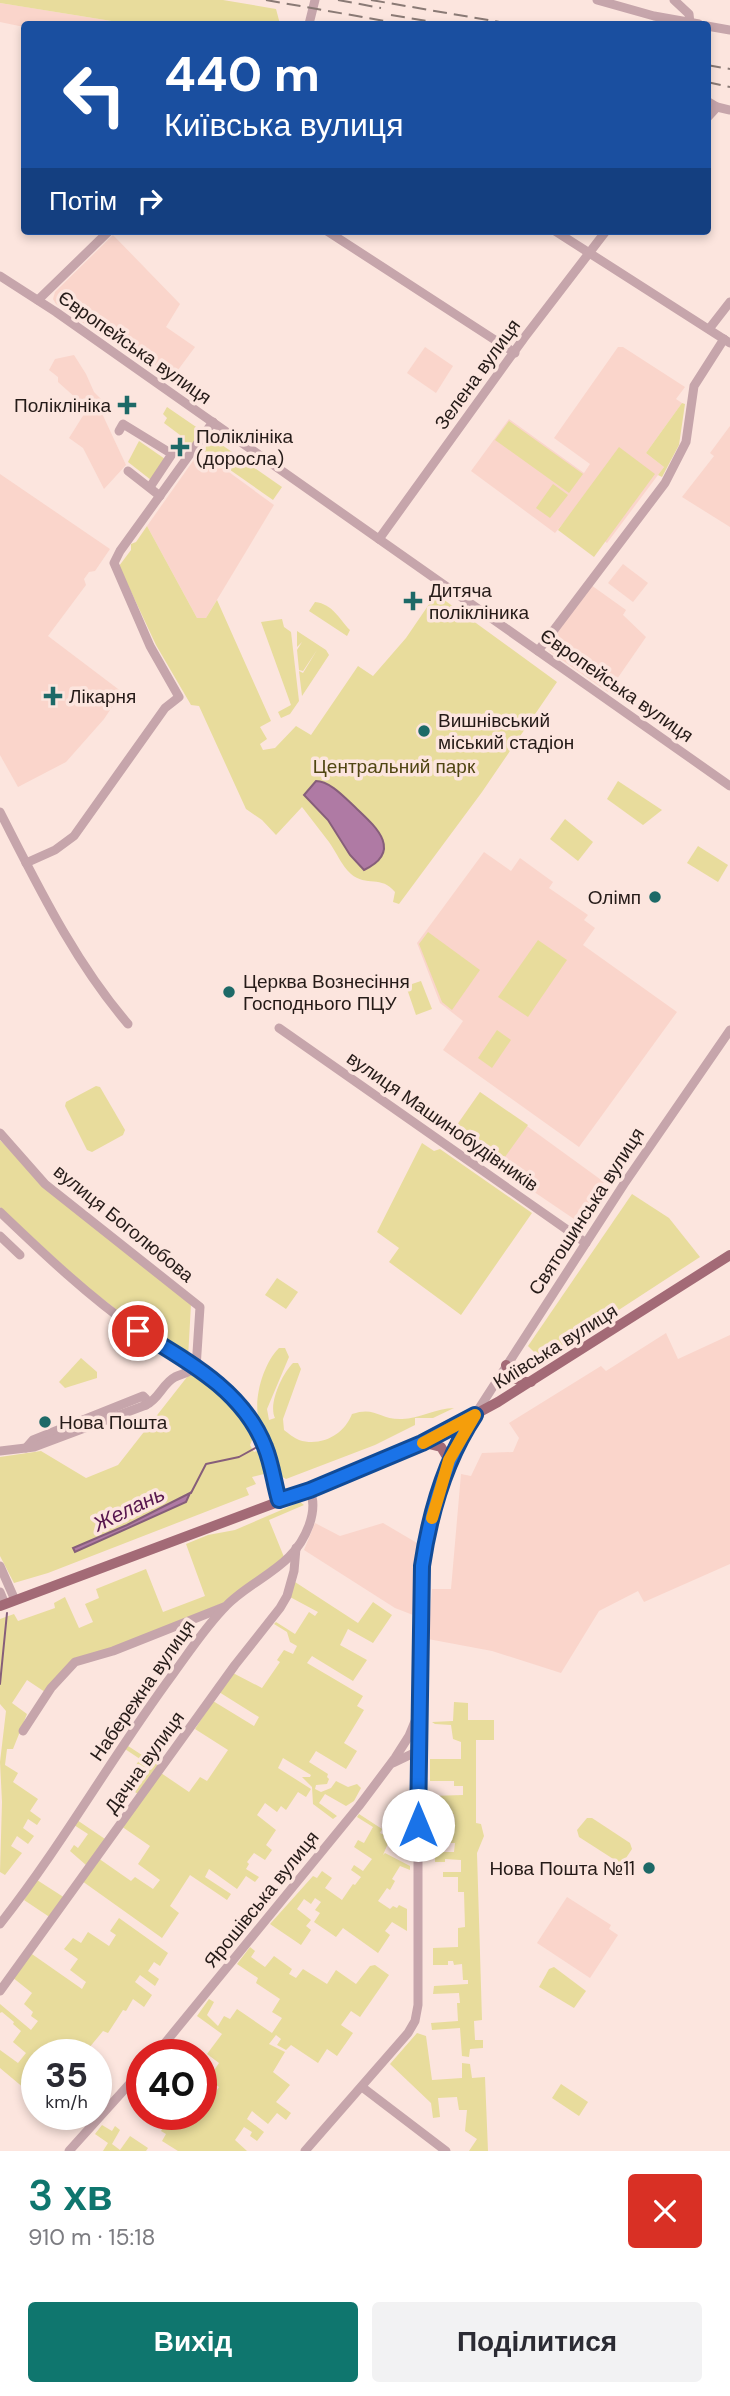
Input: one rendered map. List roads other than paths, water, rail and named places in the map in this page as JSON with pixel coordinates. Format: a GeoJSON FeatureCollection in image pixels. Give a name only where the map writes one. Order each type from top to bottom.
{"type":"FeatureCollection","features":[{"type":"Feature","properties":{"kind":"main road","name":"Київська вулиця"},"geometry":{"type":"LineString","coordinates":[[7,1603],[310,1490],[422,1443],[531,1382],[730,1255]]}},
{"type":"Feature","properties":{"kind":"main road"},"geometry":{"type":"LineString","coordinates":[[506,1365],[517,1380],[531,1382]]}},
{"type":"Feature","properties":{"kind":"main road"},"geometry":{"type":"LineString","coordinates":[[422,1443],[441,1447],[449,1460]]}},
{"type":"Feature","properties":{"kind":"street"},"geometry":{"type":"LineString","coordinates":[[310,20],[315,0]]}},
{"type":"Feature","properties":{"kind":"street"},"geometry":{"type":"LineString","coordinates":[[597,0],[680,21]]}},
{"type":"Feature","properties":{"kind":"street"},"geometry":{"type":"LineString","coordinates":[[674,0],[693,21]]}},
{"type":"Feature","properties":{"kind":"street"},"geometry":{"type":"LineString","coordinates":[[711,27],[730,30]]}},
{"type":"Feature","properties":{"kind":"street"},"geometry":{"type":"LineString","coordinates":[[711,103],[730,110]]}},
{"type":"Feature","properties":{"kind":"street"},"geometry":{"type":"LineString","coordinates":[[711,114],[717,107]]}},
{"type":"Feature","properties":{"kind":"street"},"geometry":{"type":"LineString","coordinates":[[38,300],[105,235]]}},
{"type":"Feature","properties":{"kind":"street"},"geometry":{"type":"LineString","coordinates":[[333,235],[514,353]]}},
{"type":"Feature","properties":{"kind":"street"},"geometry":{"type":"LineString","coordinates":[[538,651],[665,483],[685,442],[694,386],[727,341],[561,235]]}},
{"type":"Feature","properties":{"kind":"street","name":"Зелена вулиця"},"geometry":{"type":"LineString","coordinates":[[379,539],[603,235]]}},
{"type":"Feature","properties":{"kind":"street","name":"Європейська вулиця"},"geometry":{"type":"LineString","coordinates":[[0,276],[213,422],[730,786]]}},
{"type":"Feature","properties":{"kind":"street"},"geometry":{"type":"LineString","coordinates":[[709,329],[730,302]]}},
{"type":"Feature","properties":{"kind":"street"},"geometry":{"type":"LineString","coordinates":[[26,863],[55,850],[74,836],[165,708],[179,697],[150,646],[114,563],[213,422]]}},
{"type":"Feature","properties":{"kind":"street"},"geometry":{"type":"LineString","coordinates":[[119,431],[123,424],[172,454],[150,487]]}},
{"type":"Feature","properties":{"kind":"street"},"geometry":{"type":"LineString","coordinates":[[128,471],[160,496]]}},
{"type":"Feature","properties":{"kind":"street"},"geometry":{"type":"LineString","coordinates":[[0,812],[79,958],[128,1024]]}},
{"type":"Feature","properties":{"kind":"street","name":"вулиця Машинобудівників"},"geometry":{"type":"LineString","coordinates":[[279,1028],[586,1243]]}},
{"type":"Feature","properties":{"kind":"street","name":"Святошинська вулиця"},"geometry":{"type":"LineString","coordinates":[[305,2151],[408,2034],[415,2021],[418,2006],[418,1713],[422,1566],[449,1460],[506,1365],[648,1148],[730,1030]]}},
{"type":"Feature","properties":{"kind":"street","name":"вулиця Боголюбова"},"geometry":{"type":"LineString","coordinates":[[0,1133],[69,1205],[200,1307],[196,1368]]}},
{"type":"Feature","properties":{"kind":"street"},"geometry":{"type":"LineString","coordinates":[[0,1212],[80,1286],[138,1331],[226,1390],[244,1409],[265,1446],[279,1500]]}},
{"type":"Feature","properties":{"kind":"street"},"geometry":{"type":"LineString","coordinates":[[0,1236],[20,1255]]}},
{"type":"Feature","properties":{"kind":"street"},"geometry":{"type":"LineString","coordinates":[[0,1451],[26,1448],[33,1440],[143,1396],[146,1405],[154,1401],[173,1377],[196,1368]]}},
{"type":"Feature","properties":{"kind":"street","name":"Набережна вулиця"},"geometry":{"type":"LineString","coordinates":[[0,1924],[29,1886],[159,1693],[226,1606],[290,1556],[313,1515],[313,1497],[310,1490]]}},
{"type":"Feature","properties":{"kind":"street","name":"Дачна вулиця"},"geometry":{"type":"LineString","coordinates":[[0,1991],[235,1665],[280,1608],[287,1597],[297,1545]]}},
{"type":"Feature","properties":{"kind":"street"},"geometry":{"type":"LineString","coordinates":[[0,1566],[7,1603]]}},
{"type":"Feature","properties":{"kind":"street"},"geometry":{"type":"LineString","coordinates":[[0,1592],[7,1603]]}},
{"type":"Feature","properties":{"kind":"street"},"geometry":{"type":"LineString","coordinates":[[23,1731],[51,1688],[75,1662],[113,1651],[226,1606]]}},
{"type":"Feature","properties":{"kind":"street","name":"Ярошівська вулиця"},"geometry":{"type":"LineString","coordinates":[[168,2039],[305,1874],[391,1763],[409,1736],[418,1713]]}},
{"type":"Feature","properties":{"kind":"street","name":"Ярошівська вулиця"},"geometry":{"type":"LineString","coordinates":[[391,1763],[418,1751]]}},
{"type":"Feature","properties":{"kind":"street"},"geometry":{"type":"LineString","coordinates":[[362,2087],[446,2151]]}},
{"type":"Feature","properties":{"kind":"street"},"geometry":{"type":"LineString","coordinates":[[69,2151],[126,2088]]}},
{"type":"Feature","properties":{"kind":"street"},"geometry":{"type":"LineString","coordinates":[[428,2151],[434,2142]]}},
{"type":"Feature","properties":{"kind":"waterway","name":"Желань"},"geometry":{"type":"LineString","coordinates":[[191,1493],[206,1464],[239,1457],[257,1447]]}},
{"type":"Feature","properties":{"kind":"waterway","name":"Желань"},"geometry":{"type":"LineString","coordinates":[[0,1684],[7,1613]]}},
{"type":"Feature","properties":{"kind":"railway"},"geometry":{"type":"LineString","coordinates":[[266,0],[385,21]]}},
{"type":"Feature","properties":{"kind":"railway"},"geometry":{"type":"LineString","coordinates":[[338,0],[381,8]]}},
{"type":"Feature","properties":{"kind":"railway"},"geometry":{"type":"LineString","coordinates":[[371,0],[494,21]]}},
{"type":"Feature","properties":{"kind":"railway"},"geometry":{"type":"LineString","coordinates":[[391,15],[427,21]]}},
{"type":"Feature","properties":{"kind":"railway"},"geometry":{"type":"LineString","coordinates":[[711,66],[730,69]]}},
{"type":"Feature","properties":{"kind":"railway"},"geometry":{"type":"LineString","coordinates":[[711,83],[730,87]]}},
{"type":"Feature","properties":{"kind":"place","name":"Поліклініка"},"geometry":{"type":"Point","coordinates":[127,405]}},
{"type":"Feature","properties":{"kind":"place","name":"Поліклініка (доросла)"},"geometry":{"type":"Point","coordinates":[180,447]}},
{"type":"Feature","properties":{"kind":"place","name":"Дитяча полікліника"},"geometry":{"type":"Point","coordinates":[413,601]}},
{"type":"Feature","properties":{"kind":"place","name":"Лікарня"},"geometry":{"type":"Point","coordinates":[53,696]}},
{"type":"Feature","properties":{"kind":"place","name":"Вишнівський міський стадіон"},"geometry":{"type":"Point","coordinates":[424,731]}},
{"type":"Feature","properties":{"kind":"place","name":"Олімп"},"geometry":{"type":"Point","coordinates":[655,897]}},
{"type":"Feature","properties":{"kind":"place","name":"Церква Вознесіння Господнього ПЦУ"},"geometry":{"type":"Point","coordinates":[229,992]}},
{"type":"Feature","properties":{"kind":"place","name":"Нова Пошта"},"geometry":{"type":"Point","coordinates":[45,1422]}},
{"type":"Feature","properties":{"kind":"place","name":"Нова Пошта №11"},"geometry":{"type":"Point","coordinates":[649,1868]}},
{"type":"Feature","properties":{"kind":"park label","name":"Центральний парк"},"geometry":{"type":"Point","coordinates":[394,766]}}]}
